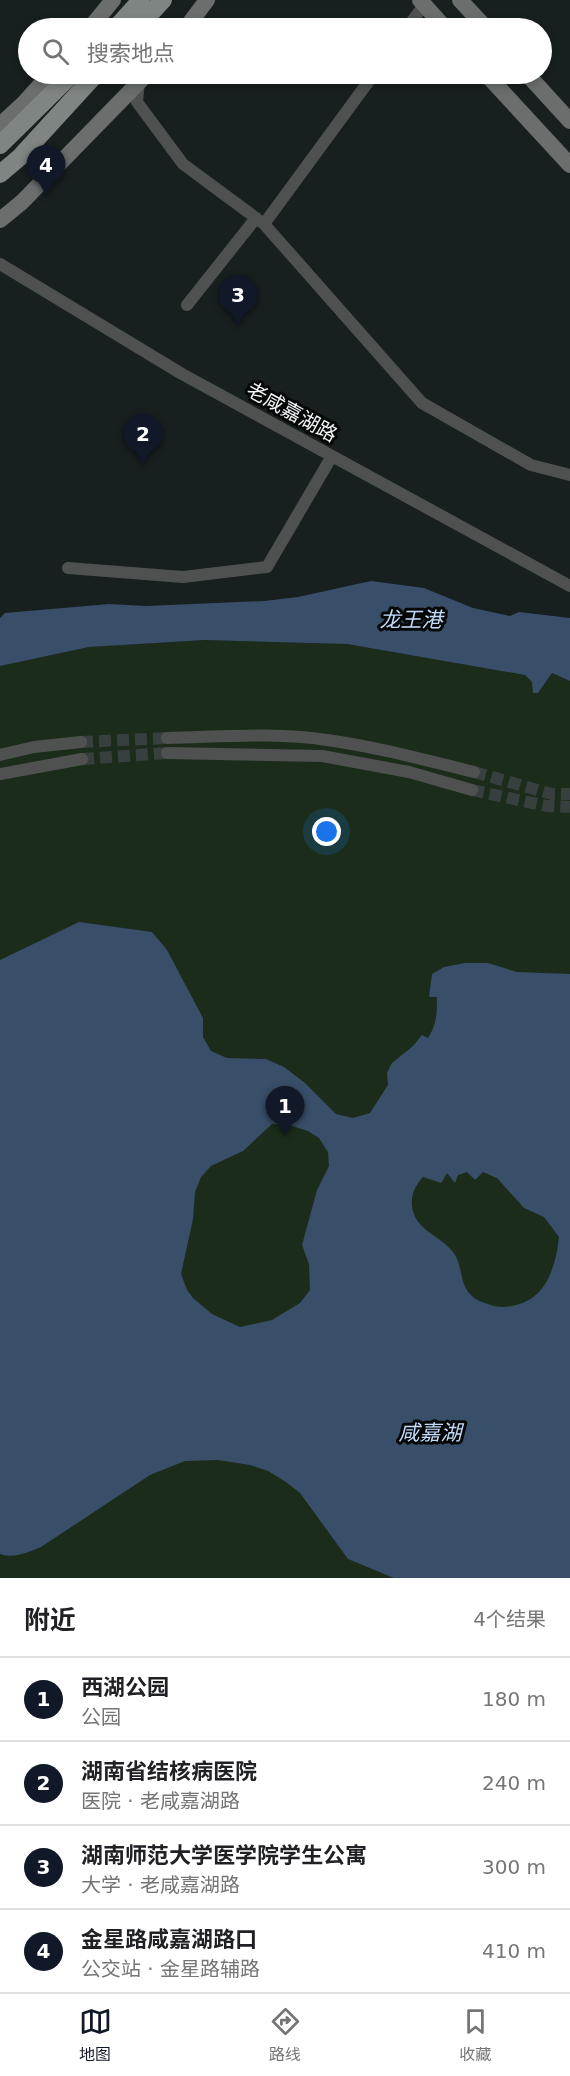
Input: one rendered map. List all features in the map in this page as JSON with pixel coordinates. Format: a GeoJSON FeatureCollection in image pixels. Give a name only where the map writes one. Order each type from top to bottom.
{"type":"FeatureCollection","features":[{"type":"Feature","properties":{"kind":"main road"},"geometry":{"type":"LineString","coordinates":[[125,18],[141,0]]}},
{"type":"Feature","properties":{"kind":"main road"},"geometry":{"type":"LineString","coordinates":[[146,18],[163,0]]}},
{"type":"Feature","properties":{"kind":"main road"},"geometry":{"type":"LineString","coordinates":[[0,146],[62,84]]}},
{"type":"Feature","properties":{"kind":"main road"},"geometry":{"type":"LineString","coordinates":[[0,174],[20,157],[87,84]]}},
{"type":"Feature","properties":{"kind":"street"},"geometry":{"type":"LineString","coordinates":[[98,18],[113,0]]}},
{"type":"Feature","properties":{"kind":"street"},"geometry":{"type":"LineString","coordinates":[[194,18],[207,0]]}},
{"type":"Feature","properties":{"kind":"street"},"geometry":{"type":"LineString","coordinates":[[460,0],[477,18]]}},
{"type":"Feature","properties":{"kind":"street"},"geometry":{"type":"LineString","coordinates":[[413,18],[422,3],[436,18]]}},
{"type":"Feature","properties":{"kind":"street"},"geometry":{"type":"LineString","coordinates":[[0,125],[41,84]]}},
{"type":"Feature","properties":{"kind":"street"},"geometry":{"type":"LineString","coordinates":[[0,220],[22,202],[137,84]]}},
{"type":"Feature","properties":{"kind":"street"},"geometry":{"type":"LineString","coordinates":[[139,84],[137,102],[183,164],[260,221],[422,403],[531,465],[570,475]]}},
{"type":"Feature","properties":{"kind":"street"},"geometry":{"type":"LineString","coordinates":[[187,305],[260,221],[366,84]]}},
{"type":"Feature","properties":{"kind":"street"},"geometry":{"type":"LineString","coordinates":[[495,84],[570,165]]}},
{"type":"Feature","properties":{"kind":"street"},"geometry":{"type":"LineString","coordinates":[[536,84],[570,121]]}},
{"type":"Feature","properties":{"kind":"street","name":"老咸嘉湖路"},"geometry":{"type":"LineString","coordinates":[[0,264],[182,374],[570,586]]}},
{"type":"Feature","properties":{"kind":"street"},"geometry":{"type":"LineString","coordinates":[[68,568],[183,578],[267,567],[332,456]]}},
{"type":"Feature","properties":{"kind":"street"},"geometry":{"type":"LineString","coordinates":[[167,738],[276,736],[325,739],[383,749],[474,772]]}},
{"type":"Feature","properties":{"kind":"street"},"geometry":{"type":"LineString","coordinates":[[0,755],[34,747],[81,742]]}},
{"type":"Feature","properties":{"kind":"street"},"geometry":{"type":"LineString","coordinates":[[167,753],[322,756],[409,772],[472,790]]}},
{"type":"Feature","properties":{"kind":"street"},"geometry":{"type":"LineString","coordinates":[[0,774],[82,759]]}},
{"type":"Feature","properties":{"kind":"green space"},"geometry":{"type":"Polygon","coordinates":[[[205,640],[346,644],[525,675],[532,682],[534,693],[538,693],[552,673],[570,681],[570,1578],[0,1578],[0,666],[89,647],[205,640]]]}},
{"type":"Feature","properties":{"kind":"water","name":"龙王港"},"geometry":{"type":"Polygon","coordinates":[[[371,581],[424,588],[473,608],[510,616],[519,612],[570,618],[570,681],[552,673],[538,693],[533,693],[532,682],[525,675],[347,644],[205,640],[89,647],[0,666],[0,618],[5,613],[109,604],[146,606],[264,601],[298,597],[371,581]]]}},
{"type":"Feature","properties":{"kind":"water","name":"咸嘉湖"},"geometry":{"type":"Polygon","coordinates":[[[79,922],[152,932],[167,950],[203,1018],[203,1037],[211,1051],[227,1058],[266,1059],[284,1067],[305,1083],[336,1114],[353,1118],[370,1113],[388,1085],[387,1073],[392,1063],[413,1046],[422,1035],[428,1038],[431,1033],[436,1018],[437,1003],[437,997],[429,997],[432,974],[444,967],[465,963],[488,963],[517,972],[570,974],[570,1578],[394,1578],[348,1559],[300,1493],[286,1482],[268,1471],[250,1465],[218,1460],[185,1461],[150,1475],[41,1547],[16,1555],[0,1554],[0,960],[79,922]],[[272,1124],[243,1151],[211,1166],[201,1177],[195,1192],[193,1219],[181,1274],[193,1298],[212,1314],[240,1327],[272,1320],[300,1303],[310,1290],[309,1264],[302,1245],[317,1190],[329,1166],[328,1152],[319,1138],[308,1131],[289,1125],[272,1124]],[[467,1172],[458,1175],[455,1183],[447,1173],[441,1183],[423,1177],[413,1194],[414,1214],[423,1227],[453,1252],[464,1284],[472,1296],[484,1303],[500,1307],[527,1301],[542,1288],[548,1279],[559,1237],[544,1217],[524,1208],[497,1178],[483,1172],[475,1180],[467,1172]]]}},
{"type":"Feature","properties":{"kind":"tunnel"},"geometry":{"type":"LineString","coordinates":[[81,742],[167,738]]}},
{"type":"Feature","properties":{"kind":"tunnel"},"geometry":{"type":"LineString","coordinates":[[82,759],[167,753]]}},
{"type":"Feature","properties":{"kind":"tunnel"},"geometry":{"type":"LineString","coordinates":[[474,772],[552,794],[570,794]]}},
{"type":"Feature","properties":{"kind":"tunnel"},"geometry":{"type":"LineString","coordinates":[[472,790],[547,806],[570,807]]}},
{"type":"Feature","properties":{"kind":"place","name":"金星路咸嘉湖路口"},"geometry":{"type":"Point","coordinates":[46,195]}},
{"type":"Feature","properties":{"kind":"place","name":"湖南师范大学医学院学生公寓"},"geometry":{"type":"Point","coordinates":[238,325]}},
{"type":"Feature","properties":{"kind":"place","name":"湖南省结核病医院"},"geometry":{"type":"Point","coordinates":[143,464]}},
{"type":"Feature","properties":{"kind":"place","name":"西湖公园"},"geometry":{"type":"Point","coordinates":[285,1136]}}]}
